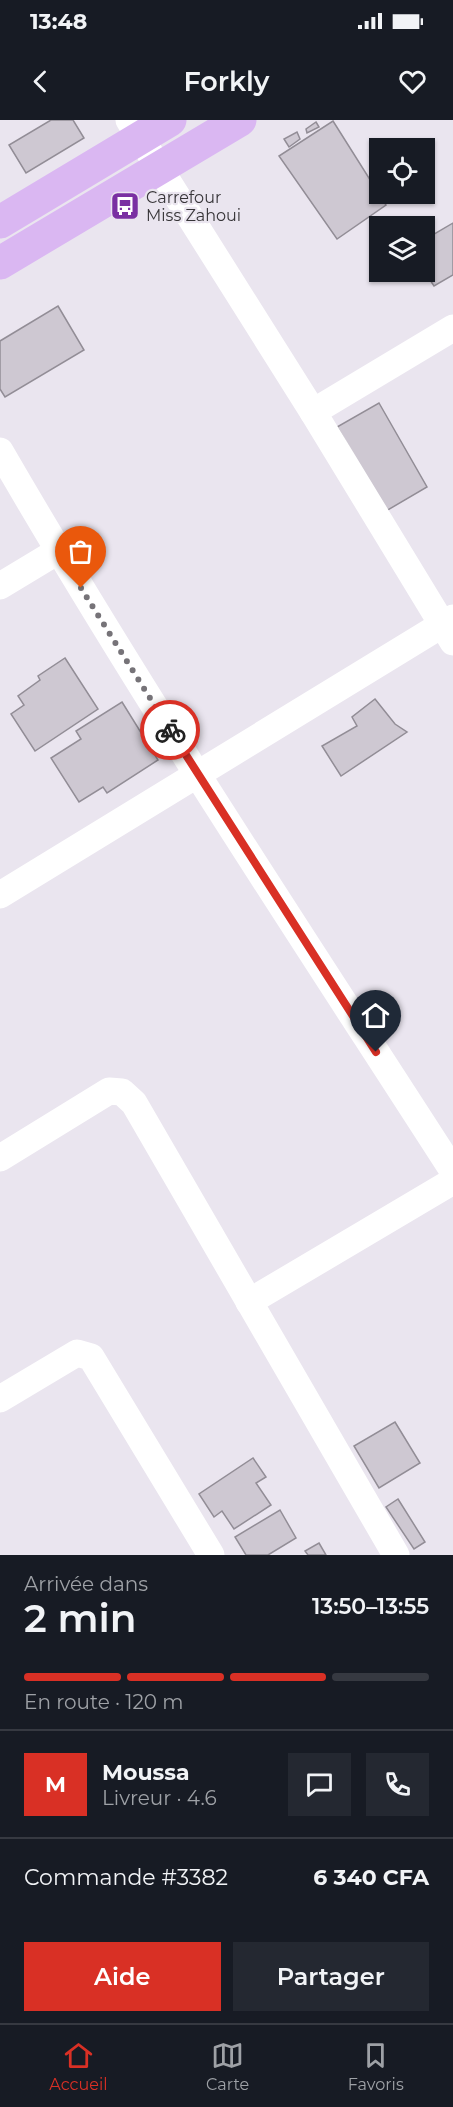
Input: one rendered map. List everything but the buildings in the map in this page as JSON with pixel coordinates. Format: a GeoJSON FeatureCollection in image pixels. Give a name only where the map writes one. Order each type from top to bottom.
{"type":"FeatureCollection","features":[{"type":"Feature","properties":{"kind":"main road"},"geometry":{"type":"LineString","coordinates":[[0,222],[134,129],[170,120]]}},
{"type":"Feature","properties":{"kind":"main road"},"geometry":{"type":"LineString","coordinates":[[0,263],[240,120]]}},
{"type":"Feature","properties":{"kind":"street"},"geometry":{"type":"LineString","coordinates":[[0,895],[198,775],[449,628],[134,129]]}},
{"type":"Feature","properties":{"kind":"street"},"geometry":{"type":"LineString","coordinates":[[313,412],[453,328]]}},
{"type":"Feature","properties":{"kind":"street"},"geometry":{"type":"LineString","coordinates":[[0,451],[58,551],[198,775],[453,1171]]}},
{"type":"Feature","properties":{"kind":"street"},"geometry":{"type":"LineString","coordinates":[[0,586],[58,551]]}},
{"type":"Feature","properties":{"kind":"street"},"geometry":{"type":"LineString","coordinates":[[0,1158],[108,1091],[122,1092],[134,1103],[396,1555]]}},
{"type":"Feature","properties":{"kind":"street"},"geometry":{"type":"LineString","coordinates":[[249,1302],[453,1181]]}},
{"type":"Feature","properties":{"kind":"street"},"geometry":{"type":"LineString","coordinates":[[0,1399],[77,1353],[91,1357],[211,1555]]}},
{"type":"Feature","properties":{"kind":"way so far"},"geometry":{"type":"LineString","coordinates":[[81,588],[170,730]]}},
{"type":"Feature","properties":{"kind":"place","name":"Carrefour Miss Zahoui"},"geometry":{"type":"Point","coordinates":[125,206]}},
{"type":"Feature","properties":{"kind":"route"},"geometry":{"type":"LineString","coordinates":[[170,730],[376,1052]]}}]}
